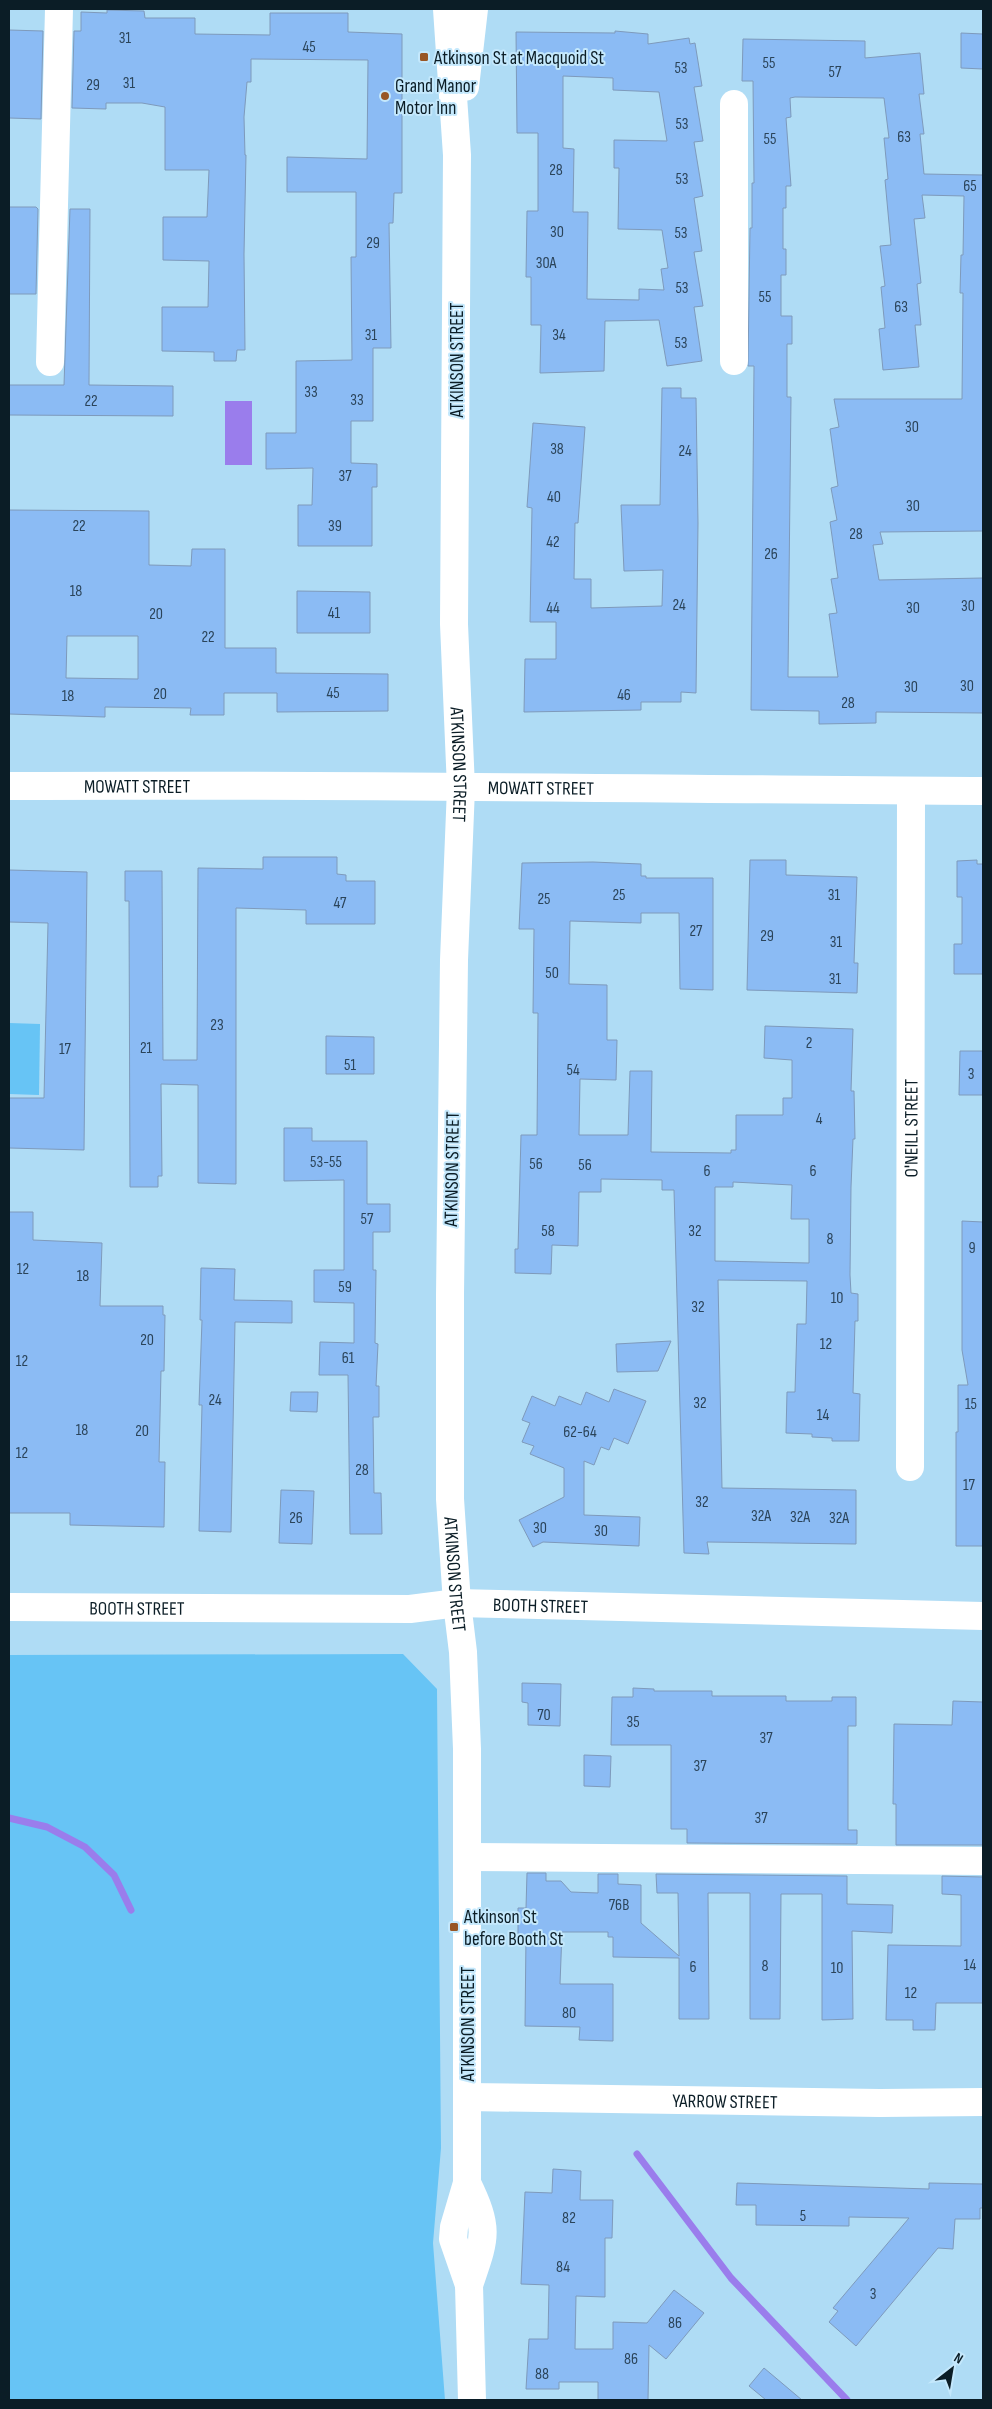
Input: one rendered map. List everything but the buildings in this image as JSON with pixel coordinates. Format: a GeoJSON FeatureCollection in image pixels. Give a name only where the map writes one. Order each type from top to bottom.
{"type":"FeatureCollection","features":[{"type":"Feature","properties":{"kind":"street"},"geometry":{"type":"LineString","coordinates":[[50,362],[59,9]]}},
{"type":"Feature","properties":{"kind":"street","name":"ATKINSON STREET"},"geometry":{"type":"LineString","coordinates":[[447,9],[457,155],[454,624],[461,788],[454,960],[450,1295],[450,1499],[457,1603],[463,1652],[467,1857],[467,2183],[453,2233],[455,2245],[469,2285],[472,2400]]}},
{"type":"Feature","properties":{"kind":"street","name":"ATKINSON STREET"},"geometry":{"type":"LineString","coordinates":[[457,155],[474,9]]}},
{"type":"Feature","properties":{"kind":"street"},"geometry":{"type":"LineString","coordinates":[[734,104],[734,361]]}},
{"type":"Feature","properties":{"kind":"street","name":"MOWATT STREET"},"geometry":{"type":"LineString","coordinates":[[9,786],[322,785],[461,788],[983,791]]}},
{"type":"Feature","properties":{"kind":"street","name":"O'NEILL STREET"},"geometry":{"type":"LineString","coordinates":[[910,1467],[911,791]]}},
{"type":"Feature","properties":{"kind":"street","name":"BOOTH STREET"},"geometry":{"type":"LineString","coordinates":[[9,1608],[402,1609],[457,1603],[983,1616]]}},
{"type":"Feature","properties":{"kind":"street"},"geometry":{"type":"LineString","coordinates":[[467,1857],[983,1861]]}},
{"type":"Feature","properties":{"kind":"street","name":"YARROW STREET"},"geometry":{"type":"LineString","coordinates":[[467,2097],[880,2103],[983,2102]]}},
{"type":"Feature","properties":{"kind":"shaded area"},"geometry":{"type":"Polygon","coordinates":[[[225,401],[252,401],[252,465],[225,465],[225,401]]]}},
{"type":"Feature","properties":{"kind":"shaded area"},"geometry":{"type":"Polygon","coordinates":[[[9,1023],[40,1024],[39,1095],[9,1094],[9,1023]]]}},
{"type":"Feature","properties":{"kind":"shaded area"},"geometry":{"type":"Polygon","coordinates":[[[403,1654],[437,1689],[441,2148],[433,2243],[445,2400],[9,2400],[9,1655],[403,1654]]]}},
{"type":"Feature","properties":{"kind":"waterway"},"geometry":{"type":"LineString","coordinates":[[9,1818],[47,1827],[85,1847],[114,1875],[131,1910]]}},
{"type":"Feature","properties":{"kind":"waterway"},"geometry":{"type":"LineString","coordinates":[[637,2154],[731,2278],[847,2400]]}},
{"type":"Feature","properties":{"kind":"place","name":"Atkinson St at Macquoid St"},"geometry":{"type":"Point","coordinates":[424,57]}},
{"type":"Feature","properties":{"kind":"place","name":"Grand Manor Motor Inn"},"geometry":{"type":"Point","coordinates":[385,96]}},
{"type":"Feature","properties":{"kind":"place","name":"Atkinson St before Booth St"},"geometry":{"type":"Point","coordinates":[454,1927]}}]}
